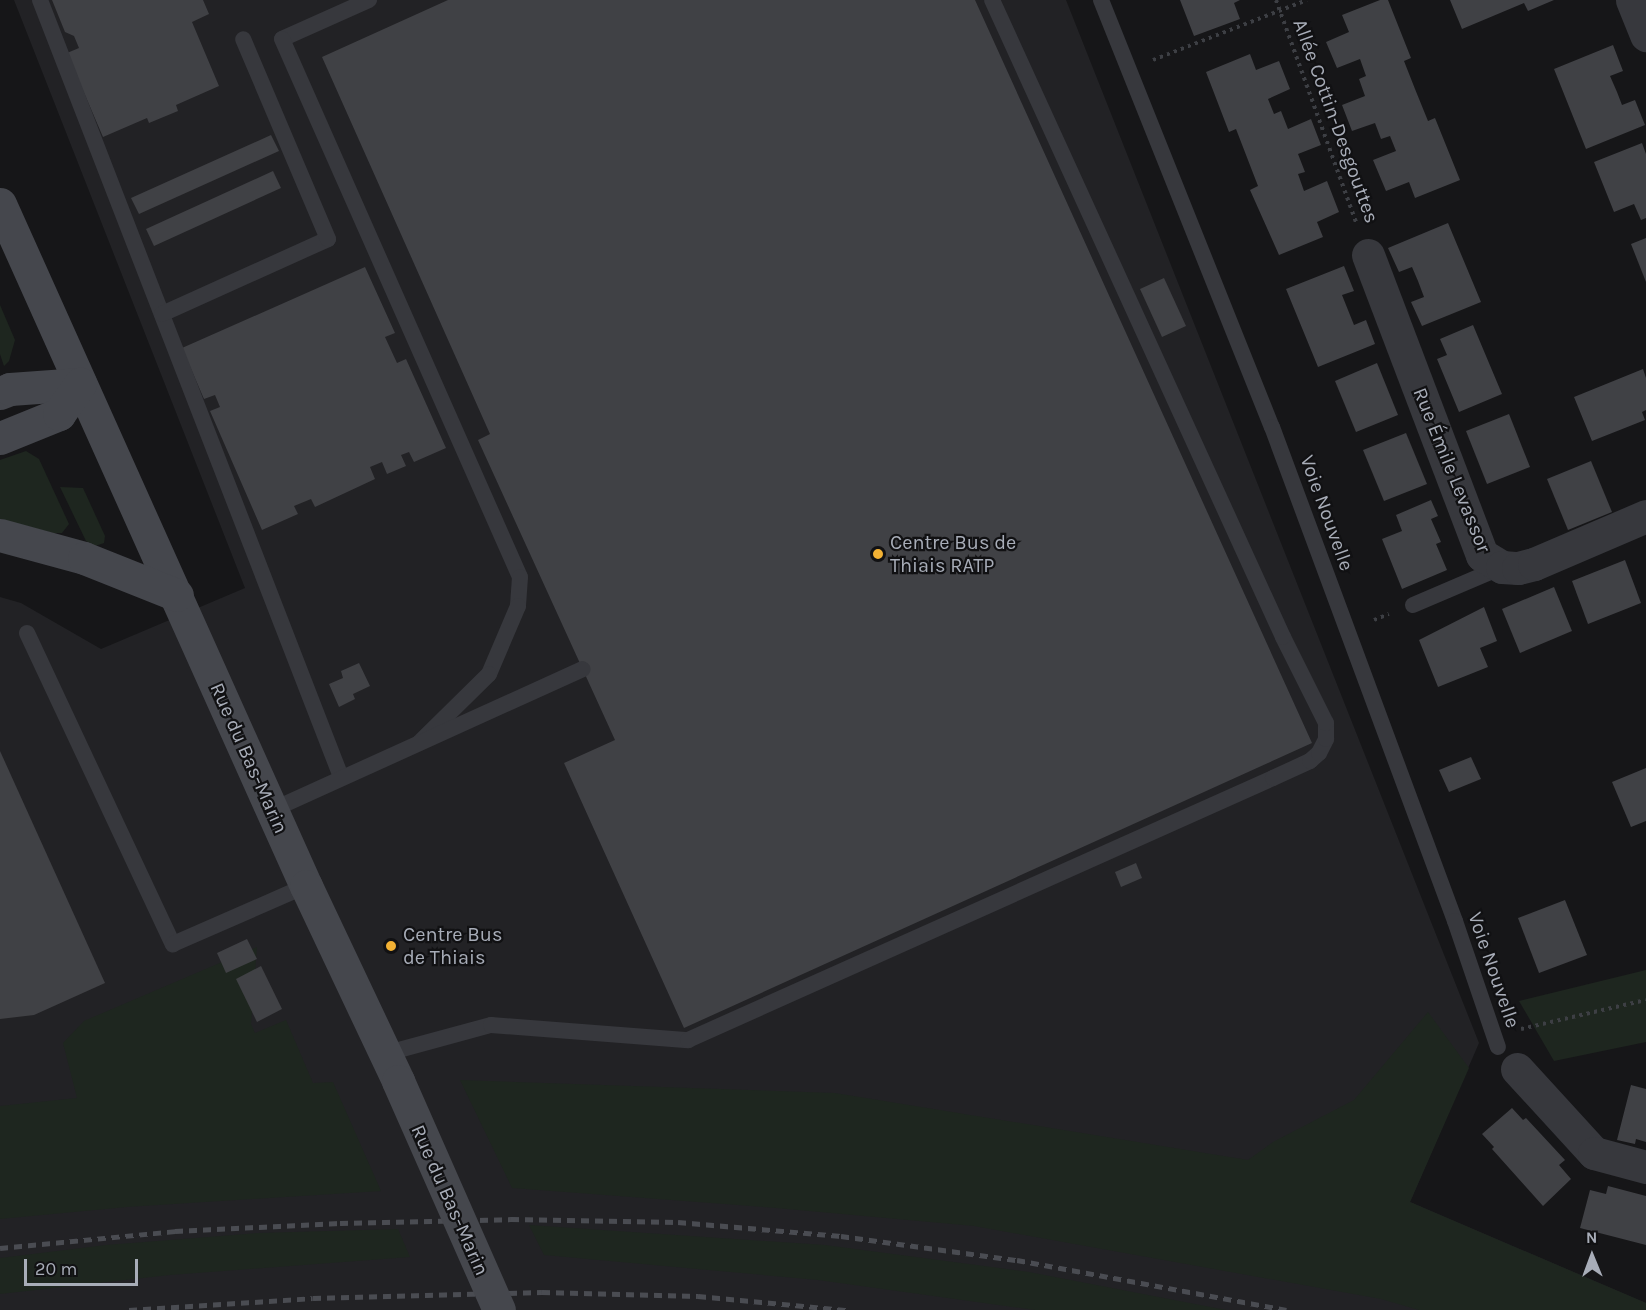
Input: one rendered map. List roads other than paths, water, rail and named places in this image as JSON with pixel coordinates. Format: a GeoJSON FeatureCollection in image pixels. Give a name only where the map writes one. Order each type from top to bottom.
{"type":"FeatureCollection","features":[{"type":"Feature","properties":{"kind":"main road","name":"Rue du Bas-Marin"},"geometry":{"type":"LineString","coordinates":[[0,204],[499,1310]]}},
{"type":"Feature","properties":{"kind":"main road"},"geometry":{"type":"LineString","coordinates":[[0,393],[10,389],[80,384]]}},
{"type":"Feature","properties":{"kind":"main road"},"geometry":{"type":"LineString","coordinates":[[0,438],[59,414],[80,384]]}},
{"type":"Feature","properties":{"kind":"main road"},"geometry":{"type":"LineString","coordinates":[[0,535],[84,558],[177,595]]}},
{"type":"Feature","properties":{"kind":"street","name":"Rue Émile Levassor"},"geometry":{"type":"LineString","coordinates":[[1363,241],[1482,555],[1502,567],[1518,568],[1534,564],[1646,516]]}},
{"type":"Feature","properties":{"kind":"street"},"geometry":{"type":"LineString","coordinates":[[1503,1052],[1594,1153],[1646,1167]]}},
{"type":"Feature","properties":{"kind":"lane"},"geometry":{"type":"LineString","coordinates":[[40,0],[341,777]]}},
{"type":"Feature","properties":{"kind":"lane"},"geometry":{"type":"LineString","coordinates":[[369,0],[282,39],[520,577],[518,606],[489,674],[419,743]]}},
{"type":"Feature","properties":{"kind":"lane"},"geometry":{"type":"LineString","coordinates":[[391,1068],[491,1025],[688,1040],[1273,778],[1310,761],[1319,753],[1326,739],[1326,723],[1283,637],[992,0]]}},
{"type":"Feature","properties":{"kind":"lane","name":"Voie Nouvelle"},"geometry":{"type":"LineString","coordinates":[[1101,0],[1272,427],[1503,1052]]}},
{"type":"Feature","properties":{"kind":"lane"},"geometry":{"type":"LineString","coordinates":[[162,314],[328,239],[243,39]]}},
{"type":"Feature","properties":{"kind":"lane"},"geometry":{"type":"LineString","coordinates":[[1413,605],[1502,567]]}},
{"type":"Feature","properties":{"kind":"lane"},"geometry":{"type":"LineString","coordinates":[[27,633],[173,944],[306,886]]}},
{"type":"Feature","properties":{"kind":"lane"},"geometry":{"type":"LineString","coordinates":[[272,810],[583,669]]}},
{"type":"Feature","properties":{"kind":"railway"},"geometry":{"type":"LineString","coordinates":[[0,1248],[175,1231],[340,1223],[511,1219],[678,1222],[841,1236],[1017,1260],[1286,1310]]}},
{"type":"Feature","properties":{"kind":"railway"},"geometry":{"type":"LineString","coordinates":[[129,1310],[313,1298],[542,1292],[698,1296],[847,1310]]}},
{"type":"Feature","properties":{"kind":"place","name":"Centre Bus de Thiais RATP"},"geometry":{"type":"Point","coordinates":[878,554]}},
{"type":"Feature","properties":{"kind":"place","name":"Centre Bus de Thiais"},"geometry":{"type":"Point","coordinates":[391,946]}}]}
